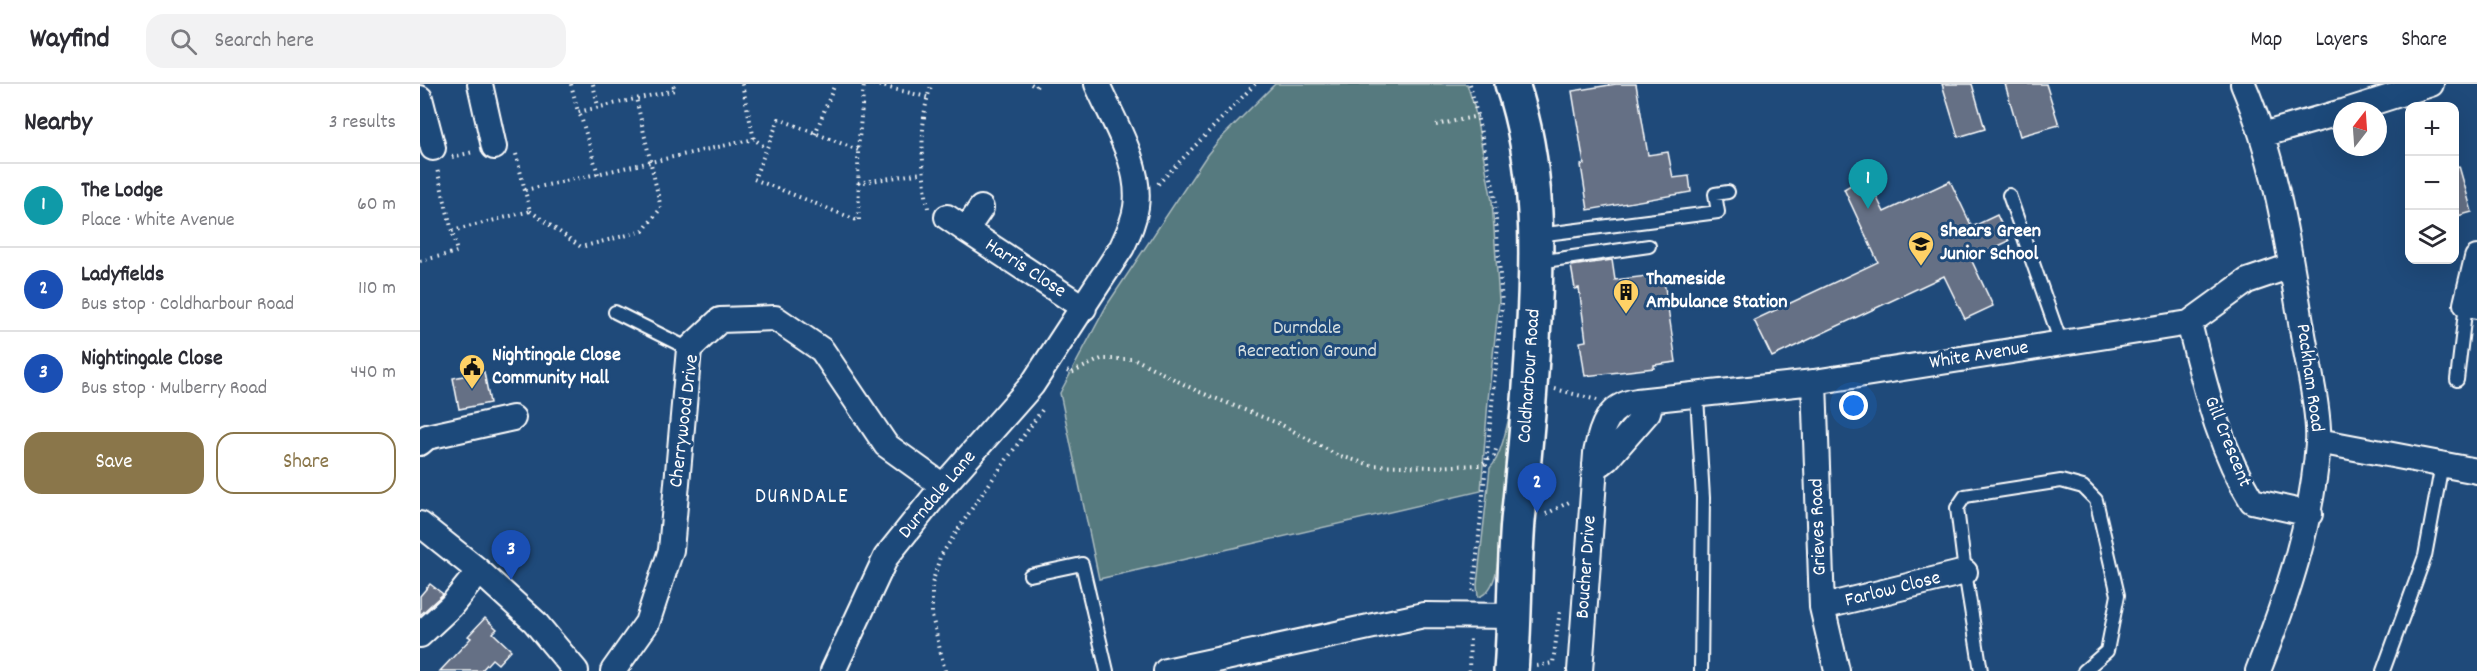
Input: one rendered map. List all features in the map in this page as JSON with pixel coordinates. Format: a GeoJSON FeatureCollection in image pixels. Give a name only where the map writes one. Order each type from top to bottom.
{"type":"FeatureCollection","features":[{"type":"Feature","properties":{"kind":"street"},"geometry":{"type":"LineString","coordinates":[[480,84],[494,147]]}},
{"type":"Feature","properties":{"kind":"street","name":"Durndale Lane"},"geometry":{"type":"LineString","coordinates":[[833,671],[886,557],[943,486],[1032,385],[1084,308],[1132,227],[1136,206],[1133,168],[1097,84]]}},
{"type":"Feature","properties":{"kind":"street","name":"Coldharbour Road"},"geometry":{"type":"LineString","coordinates":[[1511,671],[1518,524],[1531,384],[1538,248],[1532,166],[1525,128],[1512,84]]}},
{"type":"Feature","properties":{"kind":"street","name":"Packham Road"},"geometry":{"type":"LineString","coordinates":[[2243,84],[2270,157],[2311,383],[2318,441],[2310,514],[2280,615],[2258,671]]}},
{"type":"Feature","properties":{"kind":"street"},"geometry":{"type":"LineString","coordinates":[[2369,102],[2402,89],[2431,84]]}},
{"type":"Feature","properties":{"kind":"street"},"geometry":{"type":"LineString","coordinates":[[420,98],[433,148]]}},
{"type":"Feature","properties":{"kind":"street"},"geometry":{"type":"LineString","coordinates":[[2262,135],[2333,115]]}},
{"type":"Feature","properties":{"kind":"street","name":"Harris Close"},"geometry":{"type":"LineString","coordinates":[[981,208],[956,223],[1084,308]]}},
{"type":"Feature","properties":{"kind":"street"},"geometry":{"type":"LineString","coordinates":[[2472,305],[2477,258]]}},
{"type":"Feature","properties":{"kind":"street","name":"White Avenue"},"geometry":{"type":"LineString","coordinates":[[1651,401],[1814,382],[2189,323],[2247,281],[2291,266]]}},
{"type":"Feature","properties":{"kind":"street","name":"Cherrywood Drive"},"geometry":{"type":"LineString","coordinates":[[613,671],[647,623],[671,550],[689,349],[720,320],[775,318],[822,350],[886,445],[943,486]]}},
{"type":"Feature","properties":{"kind":"street","name":"Gill Crescent"},"geometry":{"type":"LineString","coordinates":[[2189,323],[2213,416],[2236,475],[2252,501],[2310,514]]}},
{"type":"Feature","properties":{"kind":"street","name":"Grieves Road"},"geometry":{"type":"LineString","coordinates":[[1814,382],[1822,607],[1837,671]]}},
{"type":"Feature","properties":{"kind":"street","name":"Boucher Drive"},"geometry":{"type":"LineString","coordinates":[[1580,671],[1595,464],[1603,462],[1614,451],[1647,413],[1651,401]]}},
{"type":"Feature","properties":{"kind":"street"},"geometry":{"type":"LineString","coordinates":[[420,443],[427,437],[513,417]]}},
{"type":"Feature","properties":{"kind":"street"},"geometry":{"type":"LineString","coordinates":[[2318,441],[2477,471]]}},
{"type":"Feature","properties":{"kind":"street"},"geometry":{"type":"LineString","coordinates":[[420,524],[479,571],[535,622],[576,671]]}},
{"type":"Feature","properties":{"kind":"street"},"geometry":{"type":"LineString","coordinates":[[420,635],[451,606],[479,571]]}},
{"type":"Feature","properties":{"kind":"street","name":"Farlow Close"},"geometry":{"type":"LineString","coordinates":[[1822,607],[1965,572]]}},
{"type":"Feature","properties":{"kind":"street"},"geometry":{"type":"LineString","coordinates":[[1166,671],[1232,664],[1424,615],[1514,616]]}},
{"type":"Feature","properties":{"kind":"lane"},"geometry":{"type":"LineString","coordinates":[[1538,248],[1718,212],[1715,194],[1728,192]]}},
{"type":"Feature","properties":{"kind":"lane"},"geometry":{"type":"LineString","coordinates":[[2009,195],[2061,343]]}},
{"type":"Feature","properties":{"kind":"lane"},"geometry":{"type":"LineString","coordinates":[[1538,248],[1649,246]]}},
{"type":"Feature","properties":{"kind":"lane"},"geometry":{"type":"LineString","coordinates":[[2457,380],[2472,305]]}},
{"type":"Feature","properties":{"kind":"lane"},"geometry":{"type":"LineString","coordinates":[[615,312],[689,349]]}},
{"type":"Feature","properties":{"kind":"lane"},"geometry":{"type":"LineString","coordinates":[[1697,396],[1703,498],[1701,671]]}},
{"type":"Feature","properties":{"kind":"lane"},"geometry":{"type":"LineString","coordinates":[[2383,671],[2425,556],[2442,464]]}},
{"type":"Feature","properties":{"kind":"lane"},"geometry":{"type":"LineString","coordinates":[[1982,671],[1957,508],[1965,496],[2061,481],[2083,487],[2096,500],[2118,595],[2107,651],[2084,671]]}},
{"type":"Feature","properties":{"kind":"lane"},"geometry":{"type":"LineString","coordinates":[[1030,575],[1082,564],[1107,671]]}},
{"type":"Feature","properties":{"kind":"path"},"geometry":{"type":"LineString","coordinates":[[572,84],[578,112],[598,174]]}},
{"type":"Feature","properties":{"kind":"path"},"geometry":{"type":"LineString","coordinates":[[593,84],[598,106]]}},
{"type":"Feature","properties":{"kind":"path"},"geometry":{"type":"LineString","coordinates":[[578,112],[675,90],[673,84]]}},
{"type":"Feature","properties":{"kind":"path"},"geometry":{"type":"LineString","coordinates":[[742,84],[754,139],[766,148]]}},
{"type":"Feature","properties":{"kind":"path"},"geometry":{"type":"LineString","coordinates":[[815,134],[835,84]]}},
{"type":"Feature","properties":{"kind":"path"},"geometry":{"type":"LineString","coordinates":[[858,150],[778,119],[754,179],[859,221],[858,150],[864,84]]}},
{"type":"Feature","properties":{"kind":"path"},"geometry":{"type":"LineString","coordinates":[[873,84],[927,97]]}},
{"type":"Feature","properties":{"kind":"path"},"geometry":{"type":"LineString","coordinates":[[932,84],[927,97],[922,173],[929,216],[956,223]]}},
{"type":"Feature","properties":{"kind":"path"},"geometry":{"type":"LineString","coordinates":[[1032,84],[1036,87],[1038,84]]}},
{"type":"Feature","properties":{"kind":"path"},"geometry":{"type":"LineString","coordinates":[[1136,206],[1255,84]]}},
{"type":"Feature","properties":{"kind":"path"},"geometry":{"type":"LineString","coordinates":[[1470,84],[1496,206],[1502,304],[1472,601],[1476,601]]}},
{"type":"Feature","properties":{"kind":"path"},"geometry":{"type":"LineString","coordinates":[[452,231],[530,211],[581,247],[644,231],[661,208],[636,98]]}},
{"type":"Feature","properties":{"kind":"path"},"geometry":{"type":"LineString","coordinates":[[1436,125],[1478,116]]}},
{"type":"Feature","properties":{"kind":"path"},"geometry":{"type":"LineString","coordinates":[[525,189],[754,139]]}},
{"type":"Feature","properties":{"kind":"path"},"geometry":{"type":"LineString","coordinates":[[420,261],[457,252],[433,148]]}},
{"type":"Feature","properties":{"kind":"path"},"geometry":{"type":"LineString","coordinates":[[858,183],[922,173]]}},
{"type":"Feature","properties":{"kind":"path"},"geometry":{"type":"LineString","coordinates":[[1062,379],[1077,341],[1066,334]]}},
{"type":"Feature","properties":{"kind":"path"},"geometry":{"type":"LineString","coordinates":[[1066,371],[1071,373],[1101,359],[1135,359],[1197,391],[1280,424],[1337,455],[1371,465],[1431,467],[1480,465],[1494,456],[1497,445]]}},
{"type":"Feature","properties":{"kind":"path"},"geometry":{"type":"LineString","coordinates":[[1531,384],[1597,400],[1603,404]]}},
{"type":"Feature","properties":{"kind":"path","name":"Durndale Lane"},"geometry":{"type":"LineString","coordinates":[[945,671],[932,616],[932,584],[940,557],[977,501],[1048,403]]}},
{"type":"Feature","properties":{"kind":"path"},"geometry":{"type":"LineString","coordinates":[[1539,517],[1575,499]]}},
{"type":"Feature","properties":{"kind":"green space","name":"Durndale Recreation Ground"},"geometry":{"type":"Polygon","coordinates":[[[1275,84],[1467,84],[1474,106],[1492,201],[1499,301],[1481,491],[1099,579],[1060,393],[1107,305],[1207,155],[1275,84]]]}},
{"type":"Feature","properties":{"kind":"green space"},"geometry":{"type":"Polygon","coordinates":[[[1515,390],[1506,516],[1500,518],[1498,563],[1492,585],[1478,597],[1477,585],[1490,468],[1499,454],[1515,390]]]}},
{"type":"Feature","properties":{"kind":"building"},"geometry":{"type":"Polygon","coordinates":[[[1616,84],[1636,84],[1648,155],[1668,152],[1673,178],[1689,176],[1691,192],[1588,210],[1581,165],[1584,164],[1572,91],[1616,84]]]}},
{"type":"Feature","properties":{"kind":"building"},"geometry":{"type":"Polygon","coordinates":[[[1942,84],[1972,84],[1985,129],[1958,137],[1942,84]]]}},
{"type":"Feature","properties":{"kind":"building"},"geometry":{"type":"Polygon","coordinates":[[[2005,84],[2046,84],[2059,125],[2020,136],[2005,84]]]}},
{"type":"Feature","properties":{"kind":"building"},"geometry":{"type":"Polygon","coordinates":[[[2459,166],[2472,212],[2459,216],[2459,166]]]}},
{"type":"Feature","properties":{"kind":"building","name":"Shears Green Junior School"},"geometry":{"type":"Polygon","coordinates":[[[1866,176],[1884,212],[1950,181],[1972,227],[1997,215],[2009,241],[1971,259],[1993,306],[1965,319],[1944,276],[1772,357],[1754,320],[1878,262],[1844,189],[1866,176]]]}},
{"type":"Feature","properties":{"kind":"building","name":"Thameside Ambulance Station"},"geometry":{"type":"Polygon","coordinates":[[[1612,260],[1615,280],[1663,274],[1676,362],[1654,365],[1654,368],[1585,376],[1580,342],[1586,341],[1579,288],[1575,289],[1571,266],[1612,260]]]}},
{"type":"Feature","properties":{"kind":"building","name":"Nightingale Close Community Hall"},"geometry":{"type":"Polygon","coordinates":[[[484,372],[490,403],[459,409],[453,378],[484,372]]]}},
{"type":"Feature","properties":{"kind":"building"},"geometry":{"type":"Polygon","coordinates":[[[430,584],[443,594],[420,615],[420,596],[430,584]]]}},
{"type":"Feature","properties":{"kind":"building"},"geometry":{"type":"Polygon","coordinates":[[[485,618],[497,629],[493,633],[511,650],[498,664],[492,659],[481,671],[440,671],[471,638],[468,636],[485,618]]]}},
{"type":"Feature","properties":{"kind":"place","name":"The Lodge"},"geometry":{"type":"Point","coordinates":[1868,209]}},
{"type":"Feature","properties":{"kind":"place","name":"Shears Green Junior School"},"geometry":{"type":"Point","coordinates":[1921,267]}},
{"type":"Feature","properties":{"kind":"place","name":"Thameside Ambulance Station"},"geometry":{"type":"Point","coordinates":[1626,315]}},
{"type":"Feature","properties":{"kind":"place","name":"Nightingale Close Community Hall"},"geometry":{"type":"Point","coordinates":[472,390]}},
{"type":"Feature","properties":{"kind":"place","name":"Ladyfields"},"geometry":{"type":"Point","coordinates":[1537,513]}},
{"type":"Feature","properties":{"kind":"place","name":"Nightingale Close"},"geometry":{"type":"Point","coordinates":[511,580]}},
{"type":"Feature","properties":{"kind":"district","name":"DURNDALE"},"geometry":{"type":"Point","coordinates":[802,498]}}]}
